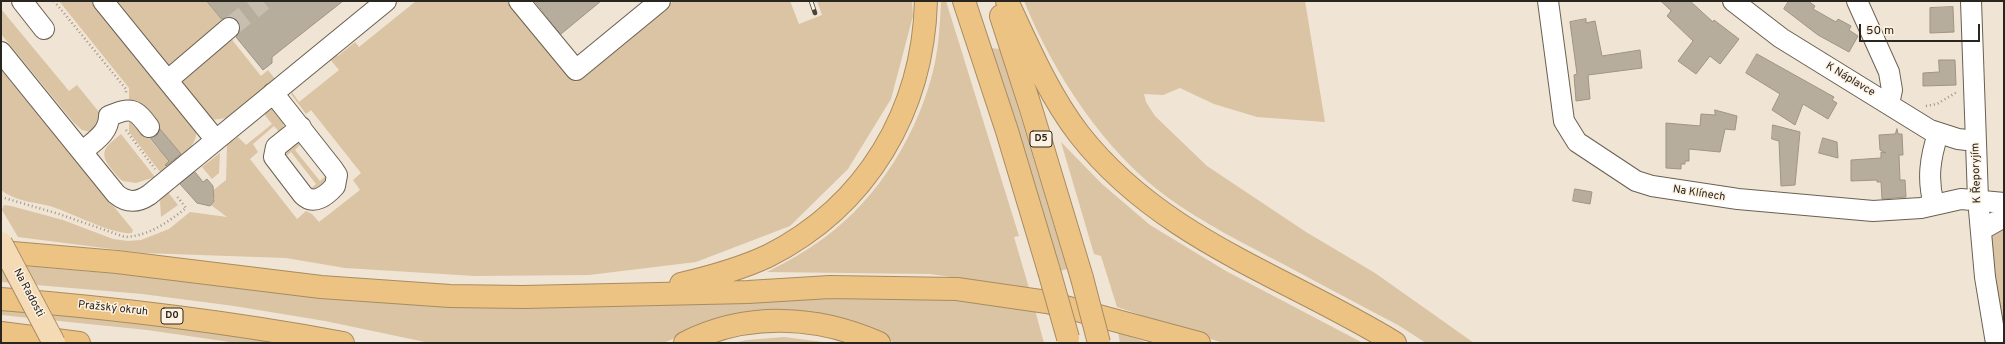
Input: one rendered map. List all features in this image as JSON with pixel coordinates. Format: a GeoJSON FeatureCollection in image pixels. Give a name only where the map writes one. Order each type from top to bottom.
{"type":"FeatureCollection","features":[{"type":"Feature","properties":{"kind":"highway"},"geometry":{"type":"LineString","coordinates":[[579,296],[661,287],[731,271],[780,249],[824,219],[863,180],[886,146],[902,117],[914,86],[921,55],[926,1]]}},
{"type":"Feature","properties":{"kind":"highway"},"geometry":{"type":"LineString","coordinates":[[964,1],[1007,132],[1068,340]]}},
{"type":"Feature","properties":{"kind":"highway","name":"D5"},"geometry":{"type":"LineString","coordinates":[[996,1],[1032,109],[1082,278],[1099,343]]}},
{"type":"Feature","properties":{"kind":"highway"},"geometry":{"type":"LineString","coordinates":[[1007,1],[1044,77],[1078,133],[1110,169],[1139,195],[1174,221],[1234,257],[1395,343]]}},
{"type":"Feature","properties":{"kind":"highway"},"geometry":{"type":"LineString","coordinates":[[1,252],[117,262],[306,285],[378,292],[479,297],[740,292],[830,287],[936,287],[1001,294],[1047,302],[1199,343]]}},
{"type":"Feature","properties":{"kind":"highway","name":"Pražský okruh"},"geometry":{"type":"LineString","coordinates":[[1,299],[151,313],[343,343]]}},
{"type":"Feature","properties":{"kind":"highway"},"geometry":{"type":"LineString","coordinates":[[1116,320],[1175,343]]}},
{"type":"Feature","properties":{"kind":"highway"},"geometry":{"type":"LineString","coordinates":[[684,343],[730,327],[758,322],[786,321],[829,325],[879,343]]}},
{"type":"Feature","properties":{"kind":"highway"},"geometry":{"type":"LineString","coordinates":[[1,333],[79,343]]}},
{"type":"Feature","properties":{"kind":"main road","name":"Na Radosti"},"geometry":{"type":"LineString","coordinates":[[1,244],[54,343]]}},
{"type":"Feature","properties":{"kind":"street"},"geometry":{"type":"LineString","coordinates":[[22,1],[44,28]]}},
{"type":"Feature","properties":{"kind":"street"},"geometry":{"type":"LineString","coordinates":[[103,1],[215,139]]}},
{"type":"Feature","properties":{"kind":"street"},"geometry":{"type":"LineString","coordinates":[[1,52],[116,194],[122,198],[133,201],[149,195],[215,139],[386,1]]}},
{"type":"Feature","properties":{"kind":"street"},"geometry":{"type":"LineString","coordinates":[[519,1],[576,70],[660,1]]}},
{"type":"Feature","properties":{"kind":"street","name":"Na Klínech"},"geometry":{"type":"LineString","coordinates":[[1548,1],[1564,121],[1577,142],[1636,181],[1652,186],[1738,199],[1873,211],[1922,208],[1961,199],[2004,202]]}},
{"type":"Feature","properties":{"kind":"street","name":"K Náplavce"},"geometry":{"type":"LineString","coordinates":[[1733,1],[1781,38],[1938,134],[1958,139],[1976,140]]}},
{"type":"Feature","properties":{"kind":"street"},"geometry":{"type":"LineString","coordinates":[[1857,1],[1889,72],[1892,90],[1889,104]]}},
{"type":"Feature","properties":{"kind":"street","name":"K Řeporyjím"},"geometry":{"type":"LineString","coordinates":[[1971,1],[1978,199],[1985,277],[1996,343]]}},
{"type":"Feature","properties":{"kind":"street"},"geometry":{"type":"LineString","coordinates":[[168,80],[229,28]]}},
{"type":"Feature","properties":{"kind":"street"},"geometry":{"type":"LineString","coordinates":[[272,93],[301,127]]}},
{"type":"Feature","properties":{"kind":"street"},"geometry":{"type":"LineString","coordinates":[[82,152],[105,132],[114,111],[139,113],[149,127]]}},
{"type":"Feature","properties":{"kind":"street"},"geometry":{"type":"LineString","coordinates":[[1934,204],[1930,191],[1929,170],[1938,134]]}},
{"type":"Feature","properties":{"kind":"street"},"geometry":{"type":"LineString","coordinates":[[1981,230],[2004,217]]}},
{"type":"Feature","properties":{"kind":"path"},"geometry":{"type":"LineString","coordinates":[[54,1],[126,88],[114,111],[126,132],[159,174]]}},
{"type":"Feature","properties":{"kind":"path"},"geometry":{"type":"LineString","coordinates":[[1906,114],[1911,106],[1929,106],[1943,101],[1957,92],[1968,80],[1974,79]]}},
{"type":"Feature","properties":{"kind":"path"},"geometry":{"type":"LineString","coordinates":[[1,197],[59,214],[125,237],[136,236],[166,224],[186,208],[174,193]]}},
{"type":"Feature","properties":{"kind":"shaded area"},"geometry":{"type":"Polygon","coordinates":[[[59,1],[96,1],[196,129],[196,136],[190,148],[161,173],[129,132],[129,115],[159,150],[170,141],[157,125],[129,105],[129,88],[59,1]]]}},
{"type":"Feature","properties":{"kind":"shaded area"},"geometry":{"type":"Polygon","coordinates":[[[108,1],[207,1],[226,24],[168,69],[108,1]]]}},
{"type":"Feature","properties":{"kind":"shaded area"},"geometry":{"type":"Polygon","coordinates":[[[416,1],[507,1],[576,82],[674,1],[790,1],[799,24],[822,15],[817,1],[912,1],[913,16],[891,99],[848,169],[790,226],[696,262],[589,275],[475,276],[345,268],[286,258],[143,253],[18,237],[2,210],[4,205],[11,206],[63,220],[113,239],[128,241],[141,240],[169,229],[190,212],[227,217],[211,205],[215,199],[211,192],[226,180],[227,145],[238,137],[246,145],[272,124],[264,114],[272,108],[281,116],[284,127],[283,130],[281,134],[274,126],[253,144],[258,152],[250,159],[297,219],[306,211],[312,214],[319,222],[360,190],[353,180],[361,173],[311,110],[306,114],[291,94],[292,92],[299,102],[339,70],[328,57],[334,52],[338,56],[355,42],[359,47],[416,1]]]}},
{"type":"Feature","properties":{"kind":"shaded area"},"geometry":{"type":"Polygon","coordinates":[[[941,1],[946,1],[1019,236],[1014,237],[1029,288],[930,274],[767,272],[824,238],[844,222],[862,204],[894,162],[918,116],[927,91],[937,50],[941,1]]]}},
{"type":"Feature","properties":{"kind":"shaded area"},"geometry":{"type":"Polygon","coordinates":[[[1024,1],[1305,1],[1325,122],[1257,117],[1214,104],[1180,88],[1163,95],[1144,94],[1146,102],[1155,116],[1207,166],[1306,232],[1375,273],[1474,343],[1426,343],[1398,325],[1224,232],[1167,197],[1122,157],[1083,109],[1050,56],[1024,1]]]}},
{"type":"Feature","properties":{"kind":"shaded area"},"geometry":{"type":"Polygon","coordinates":[[[1,9],[69,91],[77,85],[99,112],[101,122],[91,132],[82,130],[73,122],[1,34],[1,9]]]}},
{"type":"Feature","properties":{"kind":"shaded area"},"geometry":{"type":"Polygon","coordinates":[[[229,36],[261,76],[268,70],[275,79],[228,118],[211,120],[183,85],[182,81],[229,36]]]}},
{"type":"Feature","properties":{"kind":"shaded area"},"geometry":{"type":"Polygon","coordinates":[[[991,48],[1000,49],[1067,269],[1060,271],[991,48]]]}},
{"type":"Feature","properties":{"kind":"shaded area"},"geometry":{"type":"Polygon","coordinates":[[[1,69],[133,230],[132,233],[115,231],[53,207],[13,197],[1,190],[1,69]]]}},
{"type":"Feature","properties":{"kind":"shaded area"},"geometry":{"type":"Polygon","coordinates":[[[121,134],[155,177],[136,183],[123,181],[107,164],[104,154],[105,150],[111,142],[121,134]]]}},
{"type":"Feature","properties":{"kind":"shaded area"},"geometry":{"type":"Polygon","coordinates":[[[295,141],[303,142],[295,150],[320,181],[328,174],[330,179],[315,192],[308,191],[316,184],[291,152],[282,159],[282,152],[295,141]]]}},
{"type":"Feature","properties":{"kind":"shaded area"},"geometry":{"type":"Polygon","coordinates":[[[1061,142],[1102,184],[1150,225],[1226,271],[1363,343],[1223,343],[1117,307],[1101,256],[1094,254],[1061,142]]]}},
{"type":"Feature","properties":{"kind":"shaded area"},"geometry":{"type":"Polygon","coordinates":[[[220,153],[219,173],[212,179],[202,167],[220,153]]]}},
{"type":"Feature","properties":{"kind":"shaded area"},"geometry":{"type":"Polygon","coordinates":[[[167,191],[178,205],[161,217],[160,201],[167,191]]]}},
{"type":"Feature","properties":{"kind":"shaded area"},"geometry":{"type":"Polygon","coordinates":[[[2004,221],[2004,337],[1989,249],[1991,230],[2004,221]]]}},
{"type":"Feature","properties":{"kind":"shaded area"},"geometry":{"type":"Polygon","coordinates":[[[1,264],[190,280],[332,298],[462,307],[566,308],[895,294],[974,301],[1035,310],[1044,343],[895,343],[864,326],[678,337],[663,343],[430,343],[325,321],[234,306],[142,294],[1,282],[1,264]]]}},
{"type":"Feature","properties":{"kind":"shaded area"},"geometry":{"type":"Polygon","coordinates":[[[1,308],[147,323],[279,343],[237,343],[147,330],[1,315],[1,308]]]}},
{"type":"Feature","properties":{"kind":"shaded area"},"geometry":{"type":"Polygon","coordinates":[[[1118,332],[1148,343],[1120,343],[1118,332]]]}},
{"type":"Feature","properties":{"kind":"shaded area"},"geometry":{"type":"Polygon","coordinates":[[[784,337],[831,343],[733,343],[747,340],[784,337]]]}},
{"type":"Feature","properties":{"kind":"building"},"geometry":{"type":"Polygon","coordinates":[[[207,1],[343,1],[272,57],[272,63],[263,70],[236,37],[240,31],[238,21],[232,17],[222,19],[207,1]]]}},
{"type":"Feature","properties":{"kind":"building"},"geometry":{"type":"Polygon","coordinates":[[[535,1],[601,1],[561,34],[535,1]]]}},
{"type":"Feature","properties":{"kind":"building"},"geometry":{"type":"Polygon","coordinates":[[[1661,1],[1690,1],[1713,22],[1714,20],[1739,39],[1720,64],[1710,56],[1696,74],[1678,61],[1693,41],[1667,16],[1671,11],[1661,1]]]}},
{"type":"Feature","properties":{"kind":"building"},"geometry":{"type":"Polygon","coordinates":[[[1789,1],[1808,1],[1815,6],[1813,9],[1836,22],[1838,19],[1851,26],[1849,30],[1858,36],[1849,52],[1818,35],[1784,9],[1789,1]]]}},
{"type":"Feature","properties":{"kind":"building"},"geometry":{"type":"Polygon","coordinates":[[[1953,7],[1954,32],[1930,33],[1930,8],[1953,7]]]}},
{"type":"Feature","properties":{"kind":"building"},"geometry":{"type":"Polygon","coordinates":[[[1586,19],[1586,23],[1595,21],[1602,56],[1640,50],[1642,68],[1588,75],[1590,99],[1576,101],[1574,75],[1577,74],[1570,22],[1586,19]]]}},
{"type":"Feature","properties":{"kind":"building"},"geometry":{"type":"Polygon","coordinates":[[[1757,54],[1834,97],[1832,100],[1837,103],[1828,119],[1803,104],[1795,125],[1772,110],[1780,94],[1746,73],[1757,54]]]}},
{"type":"Feature","properties":{"kind":"building"},"geometry":{"type":"Polygon","coordinates":[[[1939,60],[1955,60],[1956,85],[1923,86],[1923,73],[1939,72],[1939,60]]]}},
{"type":"Feature","properties":{"kind":"building"},"geometry":{"type":"Polygon","coordinates":[[[1715,110],[1737,116],[1735,130],[1725,129],[1720,152],[1689,149],[1689,161],[1685,161],[1685,164],[1681,164],[1681,169],[1666,168],[1666,123],[1700,126],[1701,114],[1715,115],[1715,110]]]}},
{"type":"Feature","properties":{"kind":"building"},"geometry":{"type":"Polygon","coordinates":[[[1773,125],[1800,132],[1795,185],[1781,186],[1779,141],[1772,139],[1773,125]]]}},
{"type":"Feature","properties":{"kind":"building"},"geometry":{"type":"Polygon","coordinates":[[[160,129],[181,154],[166,166],[165,165],[169,161],[150,138],[156,136],[160,129]]]}},
{"type":"Feature","properties":{"kind":"building"},"geometry":{"type":"Polygon","coordinates":[[[1897,129],[1898,134],[1902,134],[1903,155],[1899,155],[1900,180],[1905,180],[1906,197],[1882,199],[1881,182],[1877,182],[1877,180],[1851,181],[1851,160],[1881,158],[1881,152],[1886,153],[1880,150],[1879,135],[1895,134],[1897,129]]]}},
{"type":"Feature","properties":{"kind":"building"},"geometry":{"type":"Polygon","coordinates":[[[1823,138],[1837,142],[1838,158],[1819,153],[1823,138]]]}},
{"type":"Feature","properties":{"kind":"building"},"geometry":{"type":"Polygon","coordinates":[[[195,172],[203,182],[207,179],[213,186],[214,201],[210,206],[197,203],[180,184],[195,172]]]}},
{"type":"Feature","properties":{"kind":"building"},"geometry":{"type":"Polygon","coordinates":[[[1575,189],[1592,192],[1590,204],[1573,201],[1575,189]]]}},
{"type":"Feature","properties":{"kind":"tunnel"},"geometry":{"type":"LineString","coordinates":[[229,28],[263,1]]}},
{"type":"Feature","properties":{"kind":"railway"},"geometry":{"type":"LineString","coordinates":[[811,1],[815,13]]}}]}
